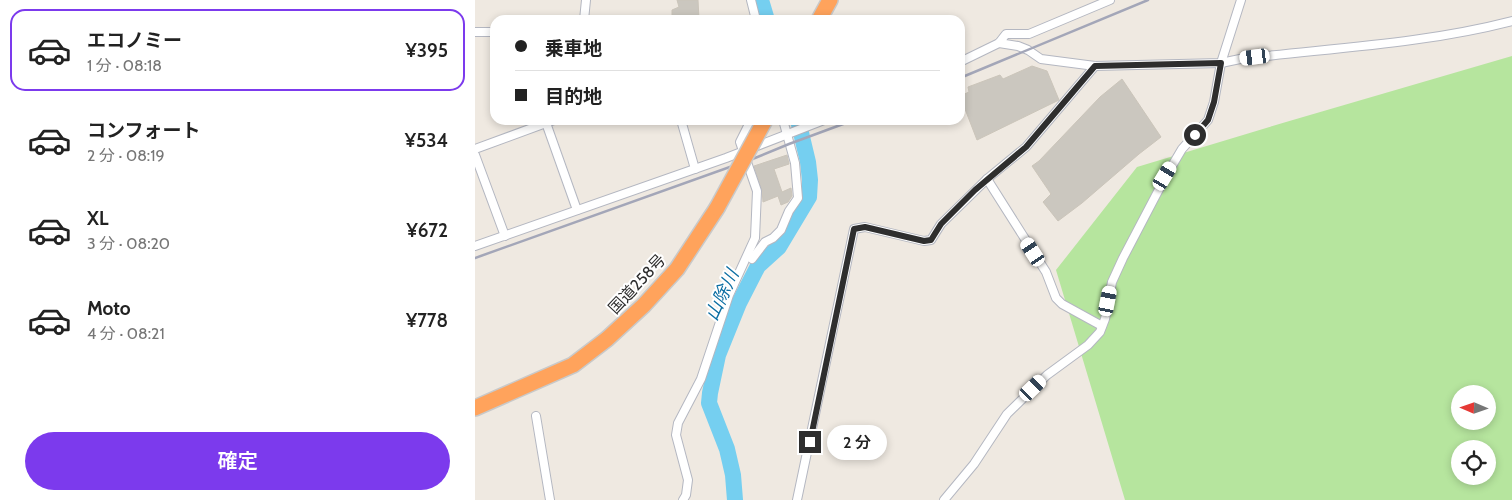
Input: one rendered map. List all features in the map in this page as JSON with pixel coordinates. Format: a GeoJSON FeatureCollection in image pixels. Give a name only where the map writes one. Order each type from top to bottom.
{"type":"FeatureCollection","features":[{"type":"Feature","properties":{"kind":"highway"},"geometry":{"type":"LineString","coordinates":[[822,15],[830,0]]}},
{"type":"Feature","properties":{"kind":"highway","name":"国道258号"},"geometry":{"type":"LineString","coordinates":[[475,408],[573,365],[607,339],[644,305],[677,269],[717,208],[762,125]]}},
{"type":"Feature","properties":{"kind":"street"},"geometry":{"type":"LineString","coordinates":[[585,15],[586,0]]}},
{"type":"Feature","properties":{"kind":"street"},"geometry":{"type":"LineString","coordinates":[[751,0],[756,15]]}},
{"type":"Feature","properties":{"kind":"street"},"geometry":{"type":"LineString","coordinates":[[965,60],[999,43],[1006,34],[1029,34],[1110,0]]}},
{"type":"Feature","properties":{"kind":"street"},"geometry":{"type":"LineString","coordinates":[[945,500],[974,464],[1007,414],[1047,376],[1088,345],[1100,332],[1112,282],[1165,176],[1182,149],[1208,120],[1214,102],[1221,63],[1241,0]]}},
{"type":"Feature","properties":{"kind":"street"},"geometry":{"type":"LineString","coordinates":[[999,43],[1028,50],[1041,59],[1095,66],[1221,63],[1240,59],[1419,39],[1472,31],[1512,20]]}},
{"type":"Feature","properties":{"kind":"street"},"geometry":{"type":"LineString","coordinates":[[475,32],[490,32]]}},
{"type":"Feature","properties":{"kind":"street"},"geometry":{"type":"LineString","coordinates":[[797,500],[854,229],[865,227],[924,241],[931,240],[941,224],[987,179],[1026,147],[1095,66]]}},
{"type":"Feature","properties":{"kind":"street"},"geometry":{"type":"LineString","coordinates":[[475,149],[538,125]]}},
{"type":"Feature","properties":{"kind":"street"},"geometry":{"type":"LineString","coordinates":[[549,125],[577,210]]}},
{"type":"Feature","properties":{"kind":"street"},"geometry":{"type":"LineString","coordinates":[[682,125],[695,168]]}},
{"type":"Feature","properties":{"kind":"street"},"geometry":{"type":"LineString","coordinates":[[683,500],[687,495],[688,480],[676,435],[678,424],[701,378],[729,295],[753,246],[757,218],[757,191],[740,142],[748,125]]}},
{"type":"Feature","properties":{"kind":"street"},"geometry":{"type":"LineString","coordinates":[[741,271],[745,270],[758,249],[781,230],[789,211],[798,198],[795,163],[784,125]]}},
{"type":"Feature","properties":{"kind":"street"},"geometry":{"type":"LineString","coordinates":[[475,246],[811,125]]}},
{"type":"Feature","properties":{"kind":"street"},"geometry":{"type":"LineString","coordinates":[[475,156],[505,236]]}},
{"type":"Feature","properties":{"kind":"street"},"geometry":{"type":"LineString","coordinates":[[987,179],[1046,272],[1055,298],[1062,304],[1102,326]]}},
{"type":"Feature","properties":{"kind":"street"},"geometry":{"type":"LineString","coordinates":[[536,416],[550,500]]}},
{"type":"Feature","properties":{"kind":"green space"},"geometry":{"type":"Polygon","coordinates":[[[1512,56],[1512,500],[1125,500],[1056,270],[1137,167],[1512,56]]]}},
{"type":"Feature","properties":{"kind":"building"},"geometry":{"type":"Polygon","coordinates":[[[677,0],[698,0],[699,15],[672,15],[672,10],[679,7],[677,0]]]}},
{"type":"Feature","properties":{"kind":"building"},"geometry":{"type":"Polygon","coordinates":[[[1032,66],[1047,71],[1059,100],[977,140],[965,109],[965,94],[969,92],[968,87],[1000,75],[1003,79],[1032,66]]]}},
{"type":"Feature","properties":{"kind":"building"},"geometry":{"type":"Polygon","coordinates":[[[1122,79],[1161,137],[1058,221],[1043,202],[1051,194],[1032,166],[1100,97],[1122,79]]]}},
{"type":"Feature","properties":{"kind":"building"},"geometry":{"type":"Polygon","coordinates":[[[787,155],[789,164],[774,169],[782,192],[791,188],[792,196],[788,202],[781,205],[778,196],[763,202],[762,190],[754,166],[787,155]]]}},
{"type":"Feature","properties":{"kind":"waterway","name":"山除川"},"geometry":{"type":"LineString","coordinates":[[761,0],[766,15]]}},
{"type":"Feature","properties":{"kind":"waterway","name":"山除川"},"geometry":{"type":"LineString","coordinates":[[735,500],[733,475],[727,449],[709,403],[710,393],[718,355],[739,303],[758,266],[779,247],[809,197],[808,162],[799,125]]}},
{"type":"Feature","properties":{"kind":"railway"},"geometry":{"type":"LineString","coordinates":[[965,76],[1148,0]]}},
{"type":"Feature","properties":{"kind":"railway"},"geometry":{"type":"LineString","coordinates":[[475,258],[755,158],[840,125]]}},
{"type":"Feature","properties":{"kind":"route"},"geometry":{"type":"LineString","coordinates":[[810,442],[854,229],[865,227],[903,237],[924,241],[931,240],[941,224],[975,190],[1026,147],[1095,66],[1221,63],[1214,102],[1208,120],[1195,135]]}}]}
